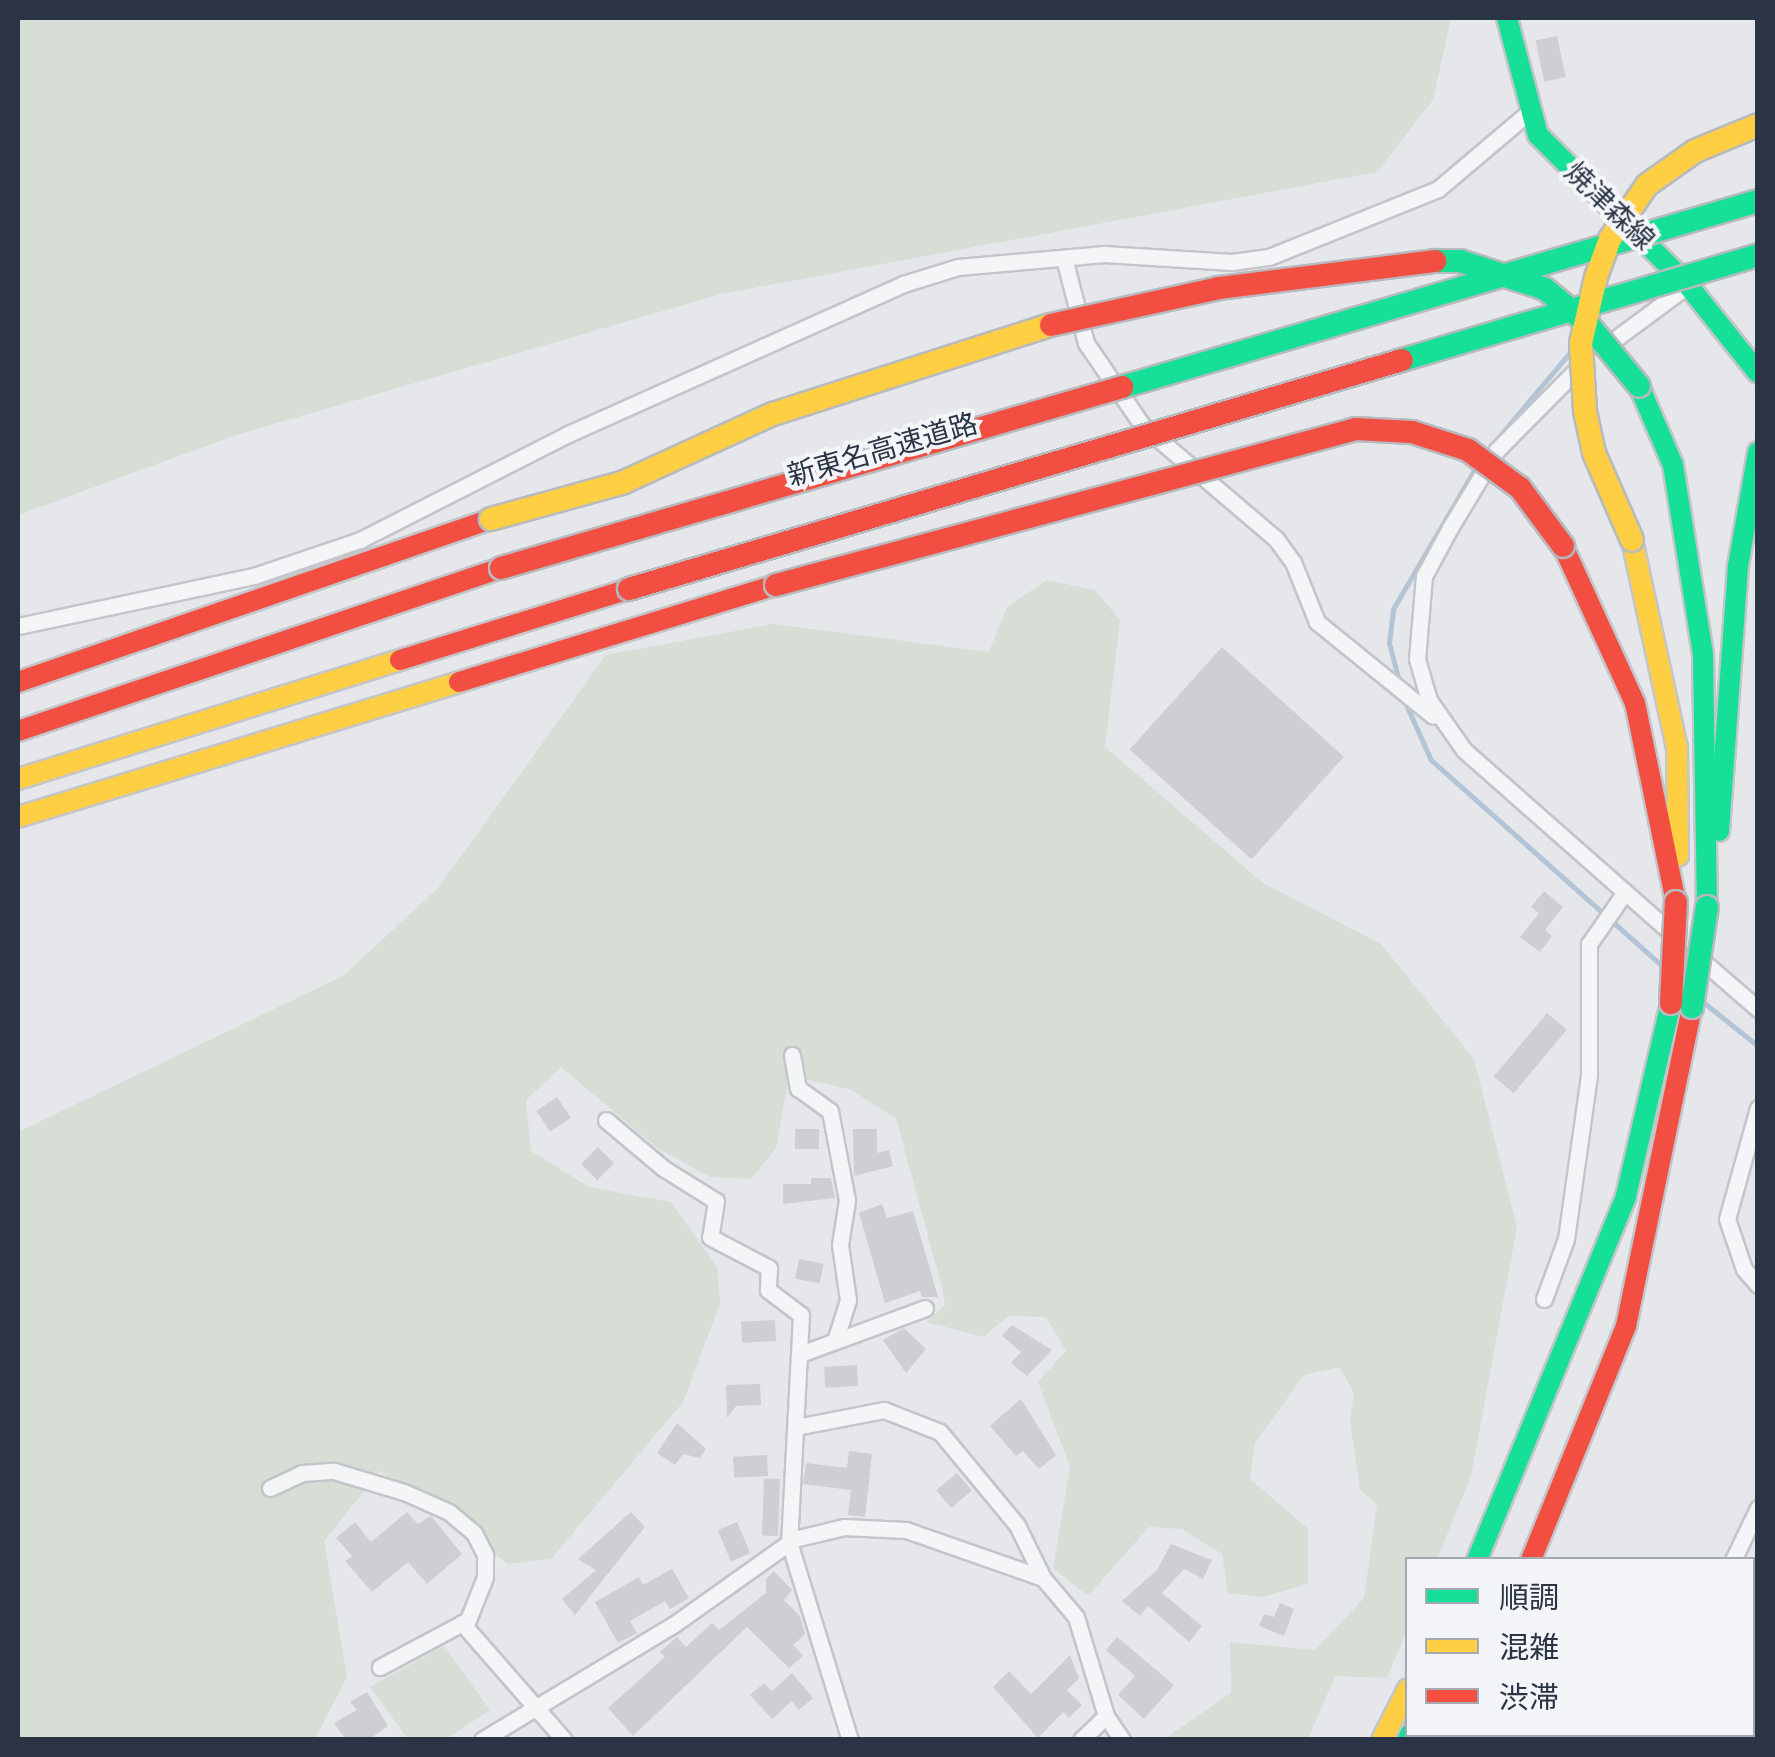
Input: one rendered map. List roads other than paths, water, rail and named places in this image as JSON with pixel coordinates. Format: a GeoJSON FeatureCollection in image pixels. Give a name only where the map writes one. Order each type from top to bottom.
{"type":"FeatureCollection","features":[{"type":"Feature","properties":{"kind":"main road","name":"焼津森線"},"geometry":{"type":"LineString","coordinates":[[1507,18],[1528,113],[1557,158],[1688,285],[1758,373]]}},
{"type":"Feature","properties":{"kind":"main road"},"geometry":{"type":"LineString","coordinates":[[1533,1557],[1626,1326],[1682,1005],[1676,902],[1679,767],[1632,540],[1594,453],[1584,411],[1582,342],[1596,277],[1610,239],[1647,184],[1695,150],[1758,126]]}},
{"type":"Feature","properties":{"kind":"main road","name":"新東名高速道路"},"geometry":{"type":"LineString","coordinates":[[18,732],[501,568],[1758,201]]}},
{"type":"Feature","properties":{"kind":"main road"},"geometry":{"type":"LineString","coordinates":[[18,779],[629,589],[1758,254]]}},
{"type":"Feature","properties":{"kind":"main road"},"geometry":{"type":"LineString","coordinates":[[18,682],[491,519],[622,483],[773,414],[980,342],[1218,288],[1404,260],[1460,261],[1545,289],[1588,324],[1638,386],[1672,465],[1703,655],[1707,907]]}},
{"type":"Feature","properties":{"kind":"main road"},"geometry":{"type":"LineString","coordinates":[[18,817],[776,585],[1356,429],[1412,432],[1468,450],[1520,488],[1562,546],[1634,703],[1676,902]]}},
{"type":"Feature","properties":{"kind":"main road"},"geometry":{"type":"LineString","coordinates":[[1481,1554],[1626,1196],[1707,907],[1725,794],[1747,491],[1758,452]]}},
{"type":"Feature","properties":{"kind":"main road"},"geometry":{"type":"LineString","coordinates":[[1524,1557],[1544,1524]]}},
{"type":"Feature","properties":{"kind":"main road"},"geometry":{"type":"LineString","coordinates":[[1382,1740],[1405,1695]]}},
{"type":"Feature","properties":{"kind":"street"},"geometry":{"type":"LineString","coordinates":[[18,626],[254,576],[360,540],[568,434],[902,284],[958,267],[1064,258],[1232,262],[1269,257],[1438,190],[1528,113]]}},
{"type":"Feature","properties":{"kind":"street"},"geometry":{"type":"LineString","coordinates":[[1064,258],[1086,343],[1142,425],[1276,539],[1293,562],[1317,622],[1442,723],[1758,1009]]}},
{"type":"Feature","properties":{"kind":"street"},"geometry":{"type":"LineString","coordinates":[[1442,723],[1423,681],[1415,632],[1424,576],[1450,528],[1530,410],[1688,285]]}},
{"type":"Feature","properties":{"kind":"street"},"geometry":{"type":"LineString","coordinates":[[1544,1299],[1566,1239],[1589,1076],[1589,944],[1625,892]]}},
{"type":"Feature","properties":{"kind":"street"},"geometry":{"type":"LineString","coordinates":[[792,1055],[802,1094],[830,1111],[846,1200],[840,1245],[848,1300],[836,1341]]}},
{"type":"Feature","properties":{"kind":"street"},"geometry":{"type":"LineString","coordinates":[[1758,1108],[1727,1219],[1744,1269],[1758,1284]]}},
{"type":"Feature","properties":{"kind":"street"},"geometry":{"type":"LineString","coordinates":[[606,1120],[662,1168],[716,1200],[710,1237],[769,1268],[768,1290],[801,1315],[804,1353],[789,1542],[850,1740]]}},
{"type":"Feature","properties":{"kind":"street"},"geometry":{"type":"LineString","coordinates":[[804,1353],[925,1308]]}},
{"type":"Feature","properties":{"kind":"street"},"geometry":{"type":"LineString","coordinates":[[796,1427],[884,1410],[940,1432],[1016,1524],[1043,1578],[1076,1616],[1106,1716],[1122,1740]]}},
{"type":"Feature","properties":{"kind":"street"},"geometry":{"type":"LineString","coordinates":[[270,1488],[302,1474],[334,1471],[449,1512],[474,1533],[485,1555],[478,1603],[462,1623],[380,1667]]}},
{"type":"Feature","properties":{"kind":"street"},"geometry":{"type":"LineString","coordinates":[[1734,1557],[1758,1508]]}},
{"type":"Feature","properties":{"kind":"street"},"geometry":{"type":"LineString","coordinates":[[482,1740],[674,1625],[789,1542],[844,1526],[906,1530],[1043,1578]]}},
{"type":"Feature","properties":{"kind":"street"},"geometry":{"type":"LineString","coordinates":[[462,1623],[564,1740]]}},
{"type":"Feature","properties":{"kind":"street"},"geometry":{"type":"LineString","coordinates":[[1081,1740],[1106,1716]]}},
{"type":"Feature","properties":{"kind":"waterway"},"geometry":{"type":"LineString","coordinates":[[1486,452],[1572,350]]}},
{"type":"Feature","properties":{"kind":"waterway"},"geometry":{"type":"LineString","coordinates":[[1400,685],[1389,643],[1393,609],[1477,465]]}},
{"type":"Feature","properties":{"kind":"waterway"},"geometry":{"type":"LineString","coordinates":[[1404,700],[1431,760],[1661,965]]}},
{"type":"Feature","properties":{"kind":"waterway"},"geometry":{"type":"LineString","coordinates":[[1703,1002],[1758,1046]]}}]}
